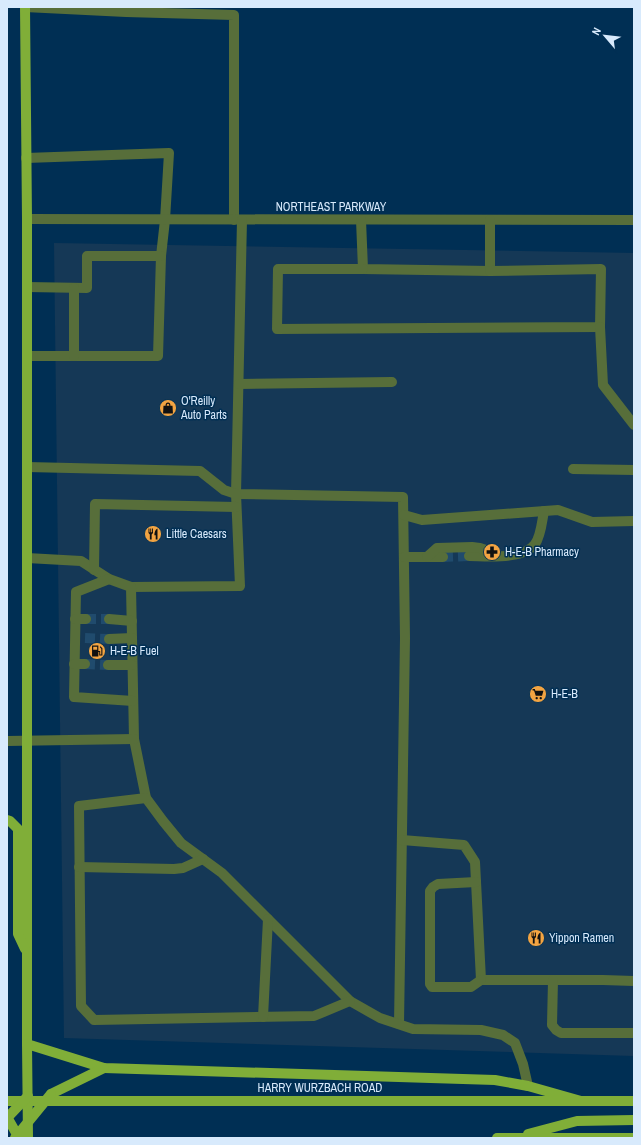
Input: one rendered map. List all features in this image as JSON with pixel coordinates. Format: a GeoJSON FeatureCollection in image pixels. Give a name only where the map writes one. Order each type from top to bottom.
{"type":"FeatureCollection","features":[{"type":"Feature","properties":{"kind":"main road"},"geometry":{"type":"LineString","coordinates":[[24,7],[27,219],[28,1138]]}},
{"type":"Feature","properties":{"kind":"main road"},"geometry":{"type":"LineString","coordinates":[[7,820],[18,829],[18,934],[27,952]]}},
{"type":"Feature","properties":{"kind":"main road"},"geometry":{"type":"LineString","coordinates":[[27,1044],[104,1068],[495,1080],[528,1086],[581,1101]]}},
{"type":"Feature","properties":{"kind":"main road"},"geometry":{"type":"LineString","coordinates":[[28,1096],[7,1118],[13,1137],[51,1094],[104,1068]]}},
{"type":"Feature","properties":{"kind":"main road","name":"HARRY WURZBACH ROAD"},"geometry":{"type":"LineString","coordinates":[[7,1102],[634,1101]]}},
{"type":"Feature","properties":{"kind":"main road"},"geometry":{"type":"LineString","coordinates":[[514,1138],[577,1121],[634,1120]]}},
{"type":"Feature","properties":{"kind":"main road"},"geometry":{"type":"LineString","coordinates":[[497,1138],[634,1138]]}},
{"type":"Feature","properties":{"kind":"street"},"geometry":{"type":"LineString","coordinates":[[24,7],[234,15],[238,220],[239,384],[236,507],[240,586],[131,587],[109,579],[80,561],[27,558]]}},
{"type":"Feature","properties":{"kind":"street"},"geometry":{"type":"LineString","coordinates":[[26,158],[169,153],[165,220],[161,256],[158,356],[27,356]]}},
{"type":"Feature","properties":{"kind":"street","name":"NORTHEAST PARKWAY"},"geometry":{"type":"LineString","coordinates":[[27,219],[634,220]]}},
{"type":"Feature","properties":{"kind":"street"},"geometry":{"type":"LineString","coordinates":[[361,220],[362,269]]}},
{"type":"Feature","properties":{"kind":"street"},"geometry":{"type":"LineString","coordinates":[[490,220],[490,271]]}},
{"type":"Feature","properties":{"kind":"street"},"geometry":{"type":"LineString","coordinates":[[27,287],[87,288],[87,256],[161,256]]}},
{"type":"Feature","properties":{"kind":"street"},"geometry":{"type":"LineString","coordinates":[[600,328],[278,330],[278,269],[490,271],[602,269],[600,328],[602,385],[634,425]]}},
{"type":"Feature","properties":{"kind":"street"},"geometry":{"type":"LineString","coordinates":[[74,288],[74,356]]}},
{"type":"Feature","properties":{"kind":"street"},"geometry":{"type":"LineString","coordinates":[[239,384],[392,382]]}},
{"type":"Feature","properties":{"kind":"street"},"geometry":{"type":"LineString","coordinates":[[27,466],[200,471],[224,490],[236,494],[404,497],[405,638],[399,1024]]}},
{"type":"Feature","properties":{"kind":"street"},"geometry":{"type":"LineString","coordinates":[[572,469],[634,470]]}},
{"type":"Feature","properties":{"kind":"street"},"geometry":{"type":"LineString","coordinates":[[94,570],[95,504],[236,507]]}},
{"type":"Feature","properties":{"kind":"street"},"geometry":{"type":"LineString","coordinates":[[404,515],[422,520],[558,510],[592,522],[634,521]]}},
{"type":"Feature","properties":{"kind":"street"},"geometry":{"type":"LineString","coordinates":[[469,556],[505,556],[518,554],[528,550],[535,545],[540,534],[544,511]]}},
{"type":"Feature","properties":{"kind":"street"},"geometry":{"type":"LineString","coordinates":[[427,557],[437,548],[472,547],[486,550],[493,556]]}},
{"type":"Feature","properties":{"kind":"street"},"geometry":{"type":"LineString","coordinates":[[404,557],[443,557]]}},
{"type":"Feature","properties":{"kind":"street"},"geometry":{"type":"LineString","coordinates":[[109,579],[76,592],[80,619],[80,638],[74,664],[74,697],[133,701]]}},
{"type":"Feature","properties":{"kind":"street"},"geometry":{"type":"LineString","coordinates":[[131,587],[134,739],[146,798],[163,821],[182,842],[222,873],[350,1001],[380,1018],[413,1029],[481,1030],[503,1035],[515,1043],[528,1086]]}},
{"type":"Feature","properties":{"kind":"street"},"geometry":{"type":"LineString","coordinates":[[109,619],[132,621]]}},
{"type":"Feature","properties":{"kind":"street"},"geometry":{"type":"LineString","coordinates":[[109,638],[132,638]]}},
{"type":"Feature","properties":{"kind":"street"},"geometry":{"type":"LineString","coordinates":[[74,664],[85,664]]}},
{"type":"Feature","properties":{"kind":"street"},"geometry":{"type":"LineString","coordinates":[[108,665],[132,664]]}},
{"type":"Feature","properties":{"kind":"street"},"geometry":{"type":"LineString","coordinates":[[7,742],[134,739]]}},
{"type":"Feature","properties":{"kind":"street"},"geometry":{"type":"LineString","coordinates":[[146,798],[79,806],[81,1006],[94,1020],[314,1016],[350,1001]]}},
{"type":"Feature","properties":{"kind":"street"},"geometry":{"type":"LineString","coordinates":[[402,840],[464,845],[475,862],[481,980]]}},
{"type":"Feature","properties":{"kind":"street"},"geometry":{"type":"LineString","coordinates":[[79,867],[174,869],[183,868],[203,859]]}},
{"type":"Feature","properties":{"kind":"street"},"geometry":{"type":"LineString","coordinates":[[476,882],[438,884],[430,891],[430,984],[432,987],[471,987],[481,980],[604,980],[634,982]]}},
{"type":"Feature","properties":{"kind":"street"},"geometry":{"type":"LineString","coordinates":[[263,1017],[268,918]]}},
{"type":"Feature","properties":{"kind":"street"},"geometry":{"type":"LineString","coordinates":[[553,980],[552,1025],[556,1030],[561,1033],[634,1033]]}},
{"type":"Feature","properties":{"kind":"shaded area"},"geometry":{"type":"Polygon","coordinates":[[[54,243],[634,253],[634,1056],[64,1038],[54,243]]]}},
{"type":"Feature","properties":{"kind":"tunnel"},"geometry":{"type":"LineString","coordinates":[[443,557],[469,556]]}},
{"type":"Feature","properties":{"kind":"tunnel"},"geometry":{"type":"LineString","coordinates":[[86,619],[109,619]]}},
{"type":"Feature","properties":{"kind":"tunnel"},"geometry":{"type":"LineString","coordinates":[[85,638],[109,639]]}},
{"type":"Feature","properties":{"kind":"tunnel"},"geometry":{"type":"LineString","coordinates":[[85,664],[108,665]]}},
{"type":"Feature","properties":{"kind":"place","name":"O'Reilly Auto Parts"},"geometry":{"type":"Point","coordinates":[168,408]}},
{"type":"Feature","properties":{"kind":"place","name":"Little Caesars"},"geometry":{"type":"Point","coordinates":[153,534]}},
{"type":"Feature","properties":{"kind":"place","name":"H-E-B Pharmacy"},"geometry":{"type":"Point","coordinates":[492,552]}},
{"type":"Feature","properties":{"kind":"place","name":"H-E-B Fuel"},"geometry":{"type":"Point","coordinates":[97,651]}},
{"type":"Feature","properties":{"kind":"place","name":"H-E-B"},"geometry":{"type":"Point","coordinates":[538,694]}},
{"type":"Feature","properties":{"kind":"place","name":"Yippon Ramen"},"geometry":{"type":"Point","coordinates":[536,938]}}]}
